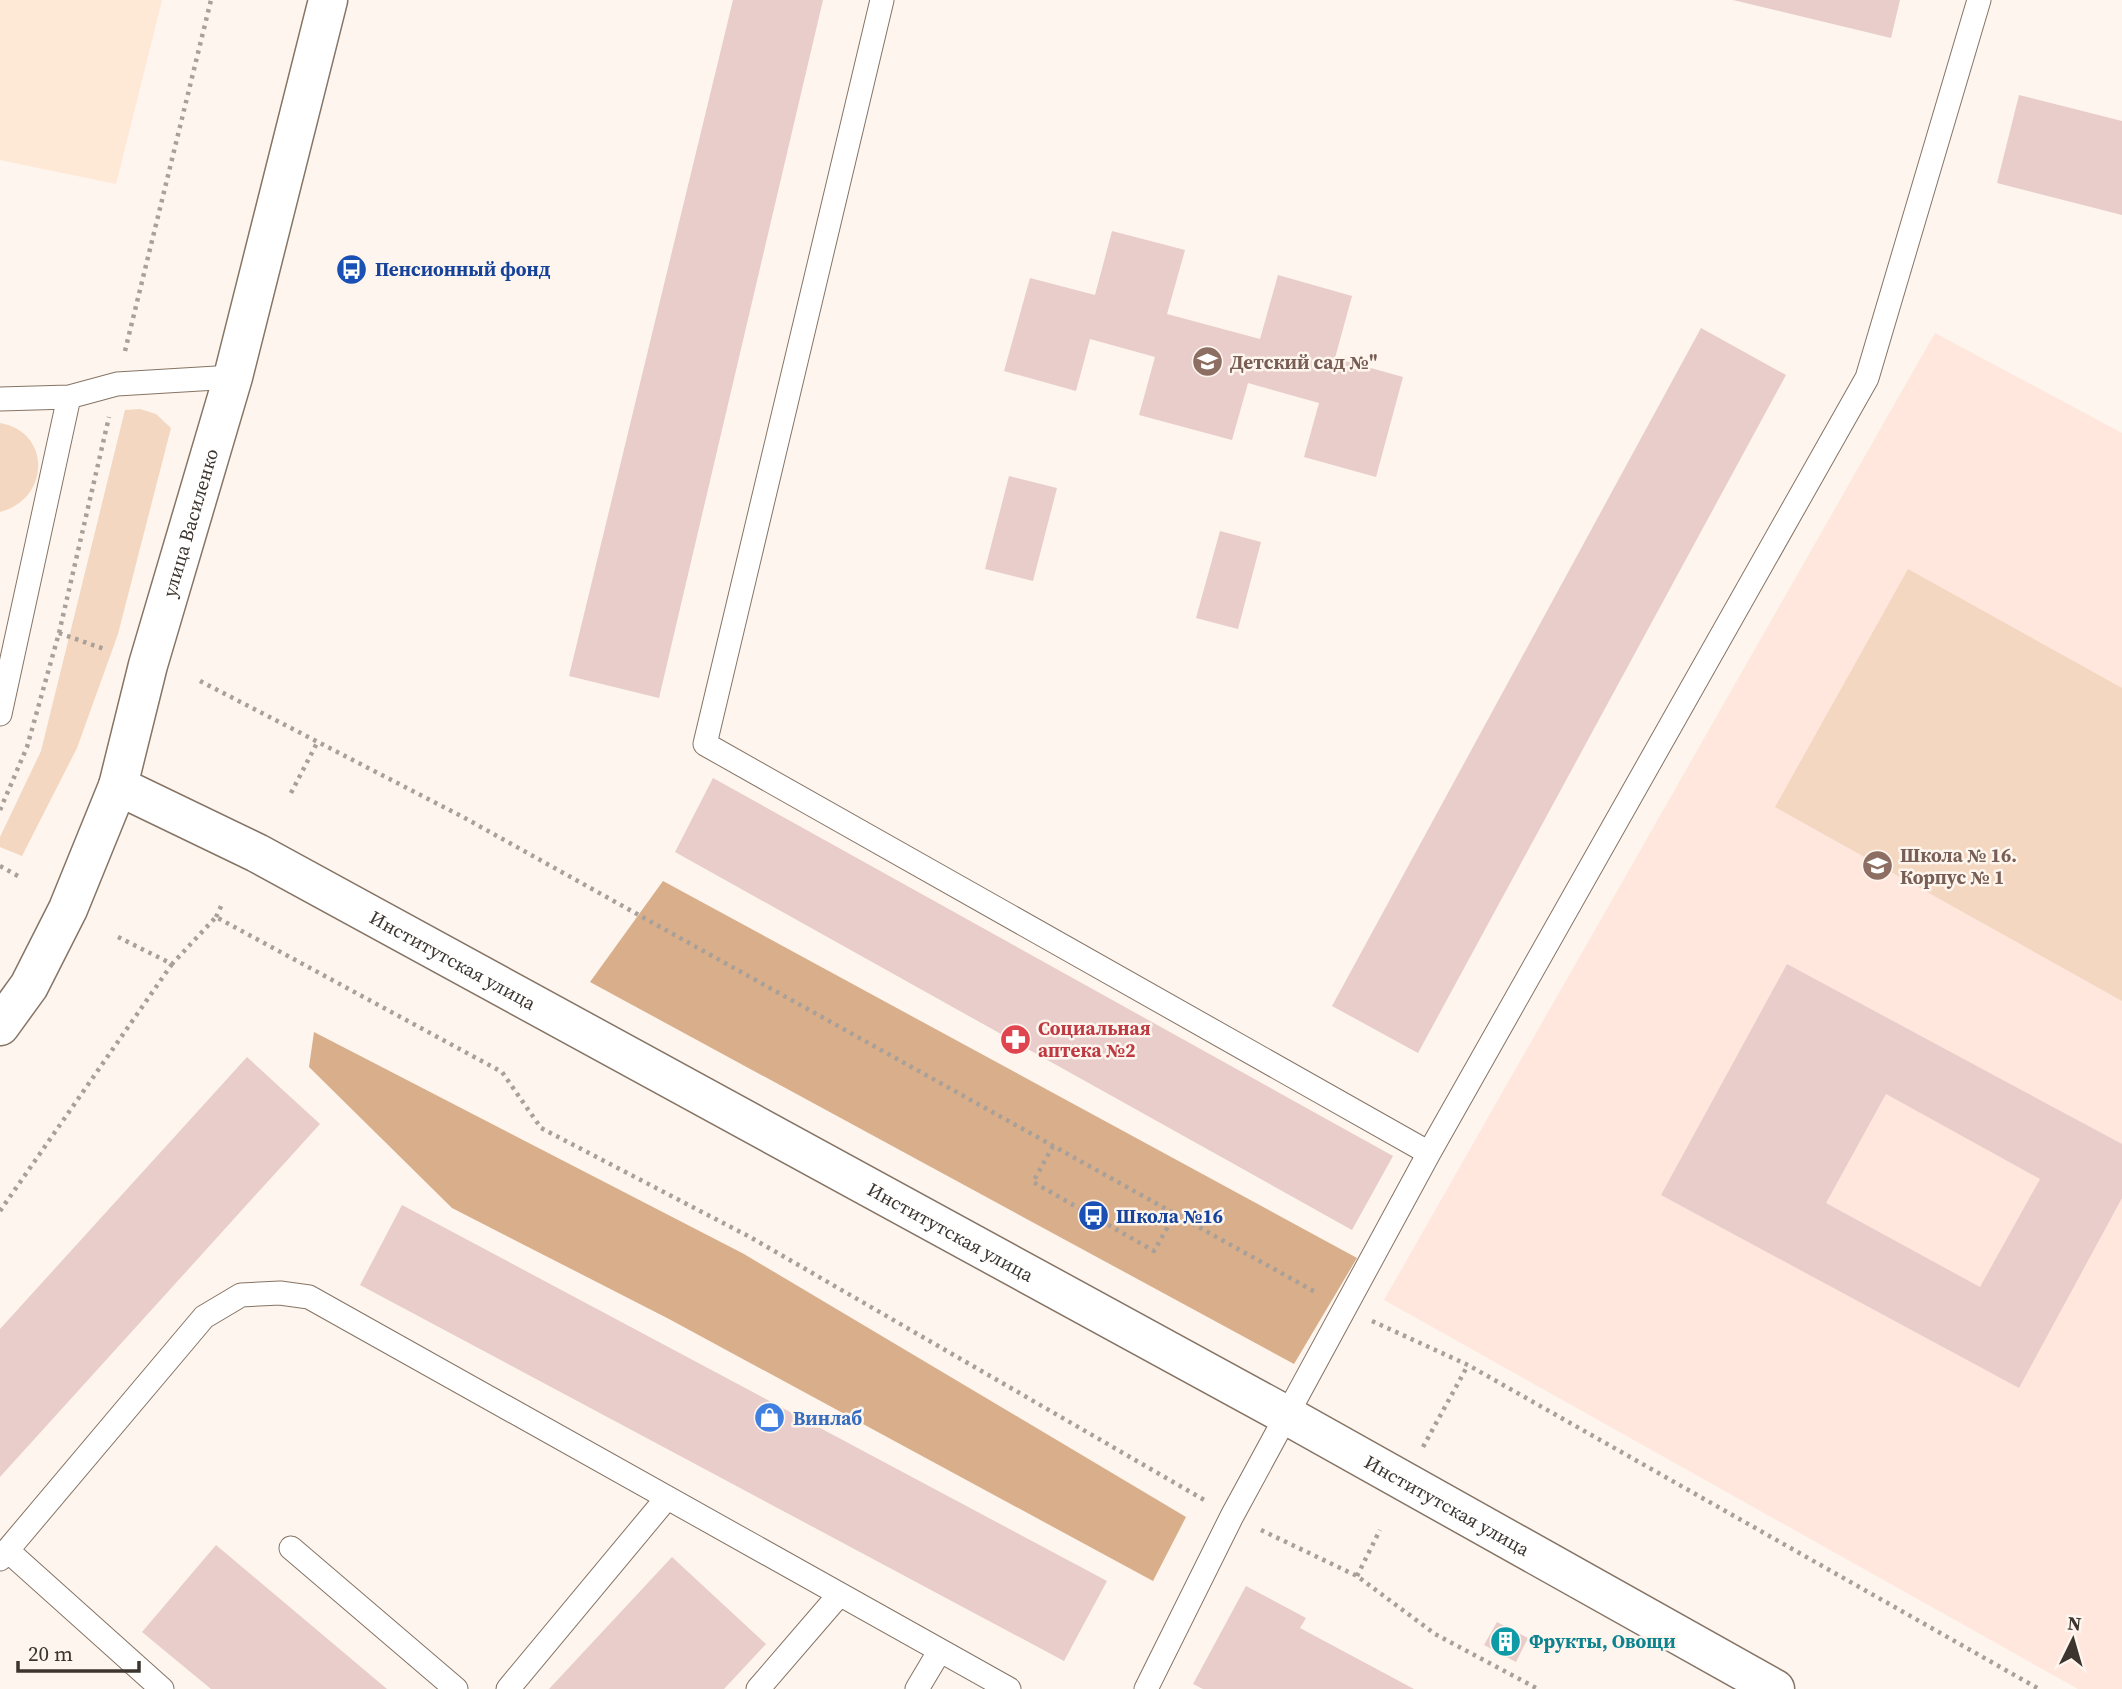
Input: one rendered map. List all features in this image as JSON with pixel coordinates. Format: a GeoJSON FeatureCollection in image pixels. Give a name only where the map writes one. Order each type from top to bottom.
{"type":"FeatureCollection","features":[{"type":"Feature","properties":{"kind":"main road","name":"улица Василенко"},"geometry":{"type":"LineString","coordinates":[[0,1026],[29,986],[68,909],[118,786],[148,665],[233,377],[328,0]]}},
{"type":"Feature","properties":{"kind":"main road","name":"Институтская улица"},"geometry":{"type":"LineString","coordinates":[[118,786],[257,853],[1286,1415],[1774,1689]]}},
{"type":"Feature","properties":{"kind":"lane"},"geometry":{"type":"LineString","coordinates":[[882,0],[705,744],[1429,1153]]}},
{"type":"Feature","properties":{"kind":"lane"},"geometry":{"type":"LineString","coordinates":[[1146,1689],[1232,1516],[1429,1153],[1867,378],[1979,0]]}},
{"type":"Feature","properties":{"kind":"lane"},"geometry":{"type":"LineString","coordinates":[[0,399],[69,397],[117,384],[233,377]]}},
{"type":"Feature","properties":{"kind":"lane"},"geometry":{"type":"LineString","coordinates":[[0,714],[69,397]]}},
{"type":"Feature","properties":{"kind":"lane"},"geometry":{"type":"LineString","coordinates":[[162,1689],[4,1555],[204,1317],[242,1295],[280,1293],[309,1297],[1009,1689]]}},
{"type":"Feature","properties":{"kind":"lane"},"geometry":{"type":"LineString","coordinates":[[508,1689],[666,1499]]}},
{"type":"Feature","properties":{"kind":"lane"},"geometry":{"type":"LineString","coordinates":[[291,1548],[456,1689]]}},
{"type":"Feature","properties":{"kind":"lane"},"geometry":{"type":"LineString","coordinates":[[758,1689],[839,1595]]}},
{"type":"Feature","properties":{"kind":"lane"},"geometry":{"type":"LineString","coordinates":[[917,1689],[939,1652]]}},
{"type":"Feature","properties":{"kind":"path"},"geometry":{"type":"LineString","coordinates":[[59,633],[107,650]]}},
{"type":"Feature","properties":{"kind":"path"},"geometry":{"type":"LineString","coordinates":[[200,681],[463,817],[1344,1308],[1468,1365],[2039,1689]]}},
{"type":"Feature","properties":{"kind":"path"},"geometry":{"type":"LineString","coordinates":[[291,793],[317,743]]}},
{"type":"Feature","properties":{"kind":"path"},"geometry":{"type":"LineString","coordinates":[[0,866],[18,876]]}},
{"type":"Feature","properties":{"kind":"path"},"geometry":{"type":"LineString","coordinates":[[0,1211],[172,964],[216,916],[223,902]]}},
{"type":"Feature","properties":{"kind":"path"},"geometry":{"type":"LineString","coordinates":[[216,916],[502,1072],[541,1128],[750,1237],[1232,1516],[1357,1576],[1435,1634],[1538,1689]]}},
{"type":"Feature","properties":{"kind":"path"},"geometry":{"type":"LineString","coordinates":[[118,937],[172,964]]}},
{"type":"Feature","properties":{"kind":"path"},"geometry":{"type":"LineString","coordinates":[[1053,1146],[1033,1182],[1154,1251],[1175,1214]]}},
{"type":"Feature","properties":{"kind":"path"},"geometry":{"type":"LineString","coordinates":[[1423,1448],[1468,1365]]}},
{"type":"Feature","properties":{"kind":"path"},"geometry":{"type":"LineString","coordinates":[[1357,1576],[1380,1530]]}},
{"type":"Feature","properties":{"kind":"shaded area"},"geometry":{"type":"Polygon","coordinates":[[[0,0],[162,0],[116,184],[0,160],[0,0]]]}},
{"type":"Feature","properties":{"kind":"shaded area","name":"Школа № 16. Корпус № 1"},"geometry":{"type":"Polygon","coordinates":[[[1935,333],[2122,433],[2122,1689],[2078,1689],[1384,1300],[1935,333]]]}},
{"type":"Feature","properties":{"kind":"shaded area"},"geometry":{"type":"Polygon","coordinates":[[[140,409],[156,414],[171,428],[118,634],[77,748],[22,856],[0,847],[0,837],[41,751],[125,410],[140,409]]]}},
{"type":"Feature","properties":{"kind":"shaded area"},"geometry":{"type":"Polygon","coordinates":[[[0,423],[17,429],[29,439],[36,452],[38,466],[36,481],[28,494],[16,505],[0,512],[0,423]]]}},
{"type":"Feature","properties":{"kind":"shaded area"},"geometry":{"type":"Polygon","coordinates":[[[1908,569],[2122,688],[2122,1001],[1775,807],[1908,569]]]}},
{"type":"Feature","properties":{"kind":"shaded area"},"geometry":{"type":"Polygon","coordinates":[[[663,881],[1357,1258],[1294,1364],[590,982],[663,881]]]}},
{"type":"Feature","properties":{"kind":"shaded area"},"geometry":{"type":"Polygon","coordinates":[[[314,1032],[744,1254],[1186,1517],[1153,1581],[669,1319],[452,1208],[309,1067],[314,1032]]]}},
{"type":"Feature","properties":{"kind":"building"},"geometry":{"type":"Polygon","coordinates":[[[733,0],[823,0],[659,698],[569,676],[733,0]]]}},
{"type":"Feature","properties":{"kind":"building"},"geometry":{"type":"Polygon","coordinates":[[[1733,0],[1900,0],[1891,38],[1733,0]]]}},
{"type":"Feature","properties":{"kind":"building"},"geometry":{"type":"Polygon","coordinates":[[[2019,95],[2122,121],[2122,215],[1997,183],[2019,95]]]}},
{"type":"Feature","properties":{"kind":"building"},"geometry":{"type":"Polygon","coordinates":[[[1112,231],[1185,250],[1167,314],[1260,339],[1278,275],[1352,296],[1335,358],[1403,377],[1376,477],[1304,457],[1319,403],[1248,383],[1232,440],[1139,415],[1155,357],[1090,339],[1076,391],[1004,371],[1030,278],[1095,295],[1112,231]]]}},
{"type":"Feature","properties":{"kind":"building"},"geometry":{"type":"Polygon","coordinates":[[[1701,328],[1786,375],[1418,1053],[1332,1006],[1701,328]]]}},
{"type":"Feature","properties":{"kind":"building"},"geometry":{"type":"Polygon","coordinates":[[[1009,476],[1057,488],[1033,581],[985,569],[1009,476]]]}},
{"type":"Feature","properties":{"kind":"building"},"geometry":{"type":"Polygon","coordinates":[[[1220,531],[1261,542],[1238,629],[1196,618],[1220,531]]]}},
{"type":"Feature","properties":{"kind":"building"},"geometry":{"type":"Polygon","coordinates":[[[713,778],[1393,1156],[1352,1230],[675,852],[713,778]]]}},
{"type":"Feature","properties":{"kind":"building"},"geometry":{"type":"Polygon","coordinates":[[[1787,964],[2122,1144],[2122,1198],[2019,1388],[1661,1195],[1787,964]],[[1886,1094],[1826,1203],[1980,1287],[2040,1179],[1886,1094]]]}},
{"type":"Feature","properties":{"kind":"building"},"geometry":{"type":"Polygon","coordinates":[[[247,1057],[320,1124],[0,1477],[0,1329],[247,1057]]]}},
{"type":"Feature","properties":{"kind":"building"},"geometry":{"type":"Polygon","coordinates":[[[402,1205],[1107,1581],[1064,1661],[360,1285],[402,1205]]]}},
{"type":"Feature","properties":{"kind":"building"},"geometry":{"type":"Polygon","coordinates":[[[216,1545],[387,1689],[211,1689],[142,1632],[216,1545]]]}},
{"type":"Feature","properties":{"kind":"building"},"geometry":{"type":"Polygon","coordinates":[[[672,1557],[766,1644],[724,1689],[549,1689],[672,1557]]]}},
{"type":"Feature","properties":{"kind":"building"},"geometry":{"type":"Polygon","coordinates":[[[1246,1586],[1306,1618],[1300,1628],[1414,1689],[1203,1689],[1193,1684],[1246,1586]]]}},
{"type":"Feature","properties":{"kind":"building","name":"Фрукты, Овощи"},"geometry":{"type":"Polygon","coordinates":[[[1497,1622],[1528,1638],[1516,1662],[1484,1645],[1497,1622]]]}},
{"type":"Feature","properties":{"kind":"place","name":"Пенсионный фонд"},"geometry":{"type":"Point","coordinates":[352,269]}},
{"type":"Feature","properties":{"kind":"place","name":"Детский сад №\""},"geometry":{"type":"Point","coordinates":[1207,362]}},
{"type":"Feature","properties":{"kind":"place","name":"Школа № 16. Корпус № 1"},"geometry":{"type":"Point","coordinates":[1877,866]}},
{"type":"Feature","properties":{"kind":"place","name":"Социальная аптека №2"},"geometry":{"type":"Point","coordinates":[1015,1039]}},
{"type":"Feature","properties":{"kind":"place","name":"Школа №16"},"geometry":{"type":"Point","coordinates":[1093,1216]}},
{"type":"Feature","properties":{"kind":"place","name":"Винлаб"},"geometry":{"type":"Point","coordinates":[770,1418]}},
{"type":"Feature","properties":{"kind":"place","name":"Фрукты, Овощи"},"geometry":{"type":"Point","coordinates":[1506,1641]}}]}
